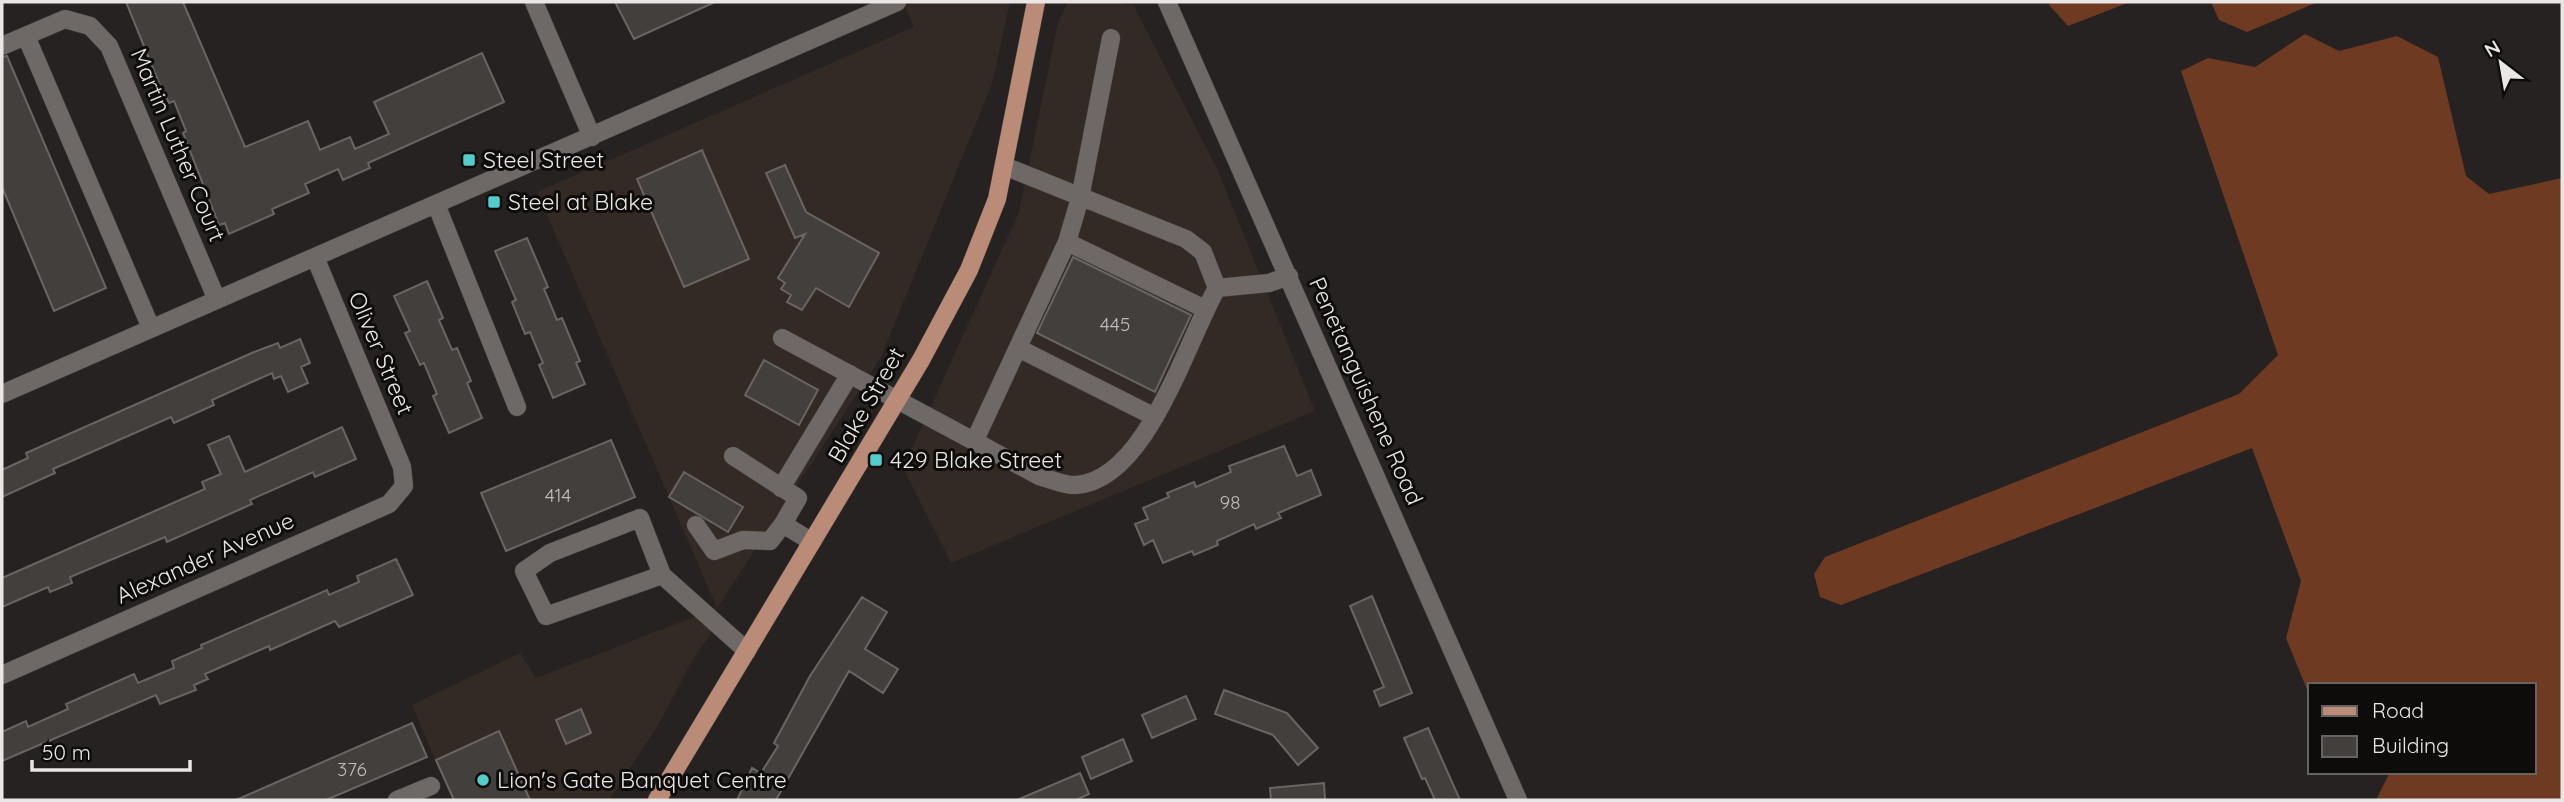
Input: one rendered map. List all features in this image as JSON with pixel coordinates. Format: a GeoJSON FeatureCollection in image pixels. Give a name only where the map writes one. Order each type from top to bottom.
{"type":"FeatureCollection","features":[{"type":"Feature","properties":{"kind":"main road","name":"Blake Street"},"geometry":{"type":"LineString","coordinates":[[657,800],[898,400],[969,270],[997,199],[1036,2]]}},
{"type":"Feature","properties":{"kind":"street"},"geometry":{"type":"LineString","coordinates":[[534,2],[592,137]]}},
{"type":"Feature","properties":{"kind":"street"},"geometry":{"type":"LineString","coordinates":[[2,394],[897,2]]}},
{"type":"Feature","properties":{"kind":"street","name":"Penetanguishene Road"},"geometry":{"type":"LineString","coordinates":[[1167,2],[1518,800]]}},
{"type":"Feature","properties":{"kind":"street","name":"Martin Luther Court"},"geometry":{"type":"LineString","coordinates":[[2,46],[65,19],[90,26],[109,46],[216,300]]}},
{"type":"Feature","properties":{"kind":"street"},"geometry":{"type":"LineString","coordinates":[[26,36],[151,328]]}},
{"type":"Feature","properties":{"kind":"street"},"geometry":{"type":"LineString","coordinates":[[975,440],[1067,242],[1080,198],[1111,38]]}},
{"type":"Feature","properties":{"kind":"street"},"geometry":{"type":"LineString","coordinates":[[1004,166],[1186,239],[1203,252],[1217,288]]}},
{"type":"Feature","properties":{"kind":"street"},"geometry":{"type":"LineString","coordinates":[[436,204],[517,407]]}},
{"type":"Feature","properties":{"kind":"street"},"geometry":{"type":"LineString","coordinates":[[1067,242],[1205,309]]}},
{"type":"Feature","properties":{"kind":"street","name":"Oliver Street"},"geometry":{"type":"LineString","coordinates":[[315,257],[401,467]]}},
{"type":"Feature","properties":{"kind":"street"},"geometry":{"type":"LineString","coordinates":[[1217,288],[1269,283],[1289,276]]}},
{"type":"Feature","properties":{"kind":"street"},"geometry":{"type":"LineString","coordinates":[[782,338],[1040,477],[1076,485],[1111,472],[1145,435],[1217,288]]}},
{"type":"Feature","properties":{"kind":"street"},"geometry":{"type":"LineString","coordinates":[[1018,348],[1155,418]]}},
{"type":"Feature","properties":{"kind":"street"},"geometry":{"type":"LineString","coordinates":[[781,488],[850,374]]}},
{"type":"Feature","properties":{"kind":"street"},"geometry":{"type":"LineString","coordinates":[[696,525],[714,551],[743,540],[769,541],[783,524],[798,498],[733,456]]}},
{"type":"Feature","properties":{"kind":"street","name":"Alexander Avenue"},"geometry":{"type":"LineString","coordinates":[[2,675],[389,504],[404,486],[401,467]]}},
{"type":"Feature","properties":{"kind":"street"},"geometry":{"type":"LineString","coordinates":[[662,575],[546,617],[524,571],[550,553],[639,518],[662,575],[747,651]]}},
{"type":"Feature","properties":{"kind":"street"},"geometry":{"type":"LineString","coordinates":[[783,524],[813,542]]}},
{"type":"Feature","properties":{"kind":"street"},"geometry":{"type":"LineString","coordinates":[[397,800],[431,786]]}},
{"type":"Feature","properties":{"kind":"shaded area"},"geometry":{"type":"Polygon","coordinates":[[[903,2],[1010,2],[992,84],[881,357],[717,608],[537,192],[914,27],[903,2]]]}},
{"type":"Feature","properties":{"kind":"shaded area"},"geometry":{"type":"Polygon","coordinates":[[[1068,2],[1114,2],[1134,6],[1219,173],[1315,411],[951,563],[903,468],[1019,212],[1058,22],[1068,2]]]}},
{"type":"Feature","properties":{"kind":"shaded area"},"geometry":{"type":"Polygon","coordinates":[[[2050,2],[2130,2],[2068,26],[2049,5],[2050,2]]]}},
{"type":"Feature","properties":{"kind":"shaded area"},"geometry":{"type":"Polygon","coordinates":[[[2211,2],[2318,2],[2247,32],[2219,20],[2211,2]]]}},
{"type":"Feature","properties":{"kind":"shaded area"},"geometry":{"type":"Polygon","coordinates":[[[2305,34],[2339,51],[2397,36],[2438,57],[2466,176],[2489,194],[2562,178],[2562,800],[2376,800],[2389,774],[2536,774],[2536,683],[2308,683],[2308,692],[2286,638],[2301,581],[2252,448],[1841,605],[1820,597],[1814,574],[1825,557],[2239,394],[2278,355],[2181,71],[2208,58],[2255,67],[2305,34]]]}},
{"type":"Feature","properties":{"kind":"shaded area"},"geometry":{"type":"Polygon","coordinates":[[[717,608],[710,635],[696,654],[657,727],[609,800],[452,800],[412,705],[520,653],[536,678],[717,608]]]}},
{"type":"Feature","properties":{"kind":"building"},"geometry":{"type":"Polygon","coordinates":[[[126,2],[183,2],[245,147],[308,121],[320,150],[350,137],[355,149],[389,134],[374,102],[482,53],[504,102],[368,163],[370,168],[343,180],[338,169],[305,184],[309,193],[272,209],[274,214],[229,234],[225,223],[219,225],[183,133],[186,131],[174,101],[169,103],[159,83],[126,2]]]}},
{"type":"Feature","properties":{"kind":"building"},"geometry":{"type":"Polygon","coordinates":[[[615,2],[715,2],[634,39],[615,2]]]}},
{"type":"Feature","properties":{"kind":"building"},"geometry":{"type":"Polygon","coordinates":[[[7,56],[106,288],[54,311],[2,187],[2,57],[7,56]]]}},
{"type":"Feature","properties":{"kind":"building"},"geometry":{"type":"Polygon","coordinates":[[[702,150],[749,259],[684,287],[637,179],[702,150]]]}},
{"type":"Feature","properties":{"kind":"building"},"geometry":{"type":"Polygon","coordinates":[[[785,165],[806,212],[879,253],[849,307],[816,288],[802,310],[787,302],[791,295],[781,289],[785,283],[778,278],[805,234],[795,238],[766,173],[785,165]]]}},
{"type":"Feature","properties":{"kind":"building"},"geometry":{"type":"Polygon","coordinates":[[[527,238],[548,287],[544,289],[557,320],[562,318],[580,361],[576,363],[585,384],[553,398],[539,365],[543,363],[530,332],[525,334],[512,302],[516,300],[495,251],[527,238]]]}},
{"type":"Feature","properties":{"kind":"building"},"geometry":{"type":"Polygon","coordinates":[[[1073,257],[1191,315],[1155,392],[1037,333],[1073,257]]]}},
{"type":"Feature","properties":{"kind":"building"},"geometry":{"type":"Polygon","coordinates":[[[427,281],[443,318],[439,320],[452,350],[457,348],[471,381],[467,383],[482,418],[449,433],[433,396],[437,394],[424,363],[420,365],[405,333],[410,331],[394,296],[427,281]]]}},
{"type":"Feature","properties":{"kind":"building"},"geometry":{"type":"Polygon","coordinates":[[[300,339],[310,363],[301,367],[308,383],[288,392],[281,376],[274,379],[272,373],[212,400],[214,405],[174,423],[171,417],[53,469],[55,473],[2,497],[2,470],[28,458],[26,453],[254,352],[278,343],[280,348],[300,339]]]}},
{"type":"Feature","properties":{"kind":"building"},"geometry":{"type":"Polygon","coordinates":[[[764,360],[818,390],[799,425],[745,395],[764,360]]]}},
{"type":"Feature","properties":{"kind":"building"},"geometry":{"type":"Polygon","coordinates":[[[342,427],[356,459],[315,477],[313,472],[250,500],[252,504],[167,542],[165,537],[70,577],[72,583],[50,592],[48,587],[2,607],[2,578],[205,489],[202,482],[221,474],[208,445],[229,436],[245,472],[342,427]]]}},
{"type":"Feature","properties":{"kind":"building"},"geometry":{"type":"Polygon","coordinates":[[[611,440],[635,497],[506,551],[481,493],[611,440]]]}},
{"type":"Feature","properties":{"kind":"building"},"geometry":{"type":"Polygon","coordinates":[[[1284,446],[1297,476],[1311,470],[1321,495],[1278,513],[1281,518],[1256,529],[1254,524],[1217,541],[1218,545],[1194,555],[1192,551],[1163,563],[1153,540],[1144,545],[1135,524],[1148,519],[1143,508],[1169,497],[1167,493],[1194,482],[1196,487],[1231,472],[1229,466],[1284,446]]]}},
{"type":"Feature","properties":{"kind":"building"},"geometry":{"type":"Polygon","coordinates":[[[684,472],[743,507],[728,532],[669,497],[684,472]]]}},
{"type":"Feature","properties":{"kind":"building"},"geometry":{"type":"Polygon","coordinates":[[[396,559],[413,595],[339,627],[335,621],[270,650],[269,646],[205,674],[208,679],[194,685],[196,690],[160,704],[156,695],[2,761],[2,732],[26,721],[28,727],[68,709],[66,704],[134,674],[138,683],[174,668],[172,661],[202,648],[201,645],[327,590],[329,595],[359,582],[357,576],[396,559]]]}},
{"type":"Feature","properties":{"kind":"building"},"geometry":{"type":"Polygon","coordinates":[[[1372,596],[1412,693],[1380,706],[1374,691],[1384,687],[1350,606],[1372,596]]]}},
{"type":"Feature","properties":{"kind":"building"},"geometry":{"type":"Polygon","coordinates":[[[862,597],[887,612],[865,649],[898,669],[883,693],[849,671],[776,800],[737,800],[752,768],[761,773],[778,746],[774,743],[810,676],[862,597]]]}},
{"type":"Feature","properties":{"kind":"building"},"geometry":{"type":"Polygon","coordinates":[[[1224,690],[1287,713],[1318,748],[1298,765],[1273,735],[1215,714],[1224,690]]]}},
{"type":"Feature","properties":{"kind":"building"},"geometry":{"type":"Polygon","coordinates":[[[1186,696],[1196,719],[1152,738],[1142,715],[1186,696]]]}},
{"type":"Feature","properties":{"kind":"building"},"geometry":{"type":"Polygon","coordinates":[[[581,709],[591,733],[566,744],[556,720],[581,709]]]}},
{"type":"Feature","properties":{"kind":"building"},"geometry":{"type":"Polygon","coordinates":[[[412,723],[427,757],[326,800],[236,800],[412,723]]]}},
{"type":"Feature","properties":{"kind":"building"},"geometry":{"type":"Polygon","coordinates":[[[1428,728],[1460,800],[1435,800],[1425,778],[1422,779],[1404,738],[1428,728]]]}},
{"type":"Feature","properties":{"kind":"building","name":"Lion's Gate Banquet Centre"},"geometry":{"type":"Polygon","coordinates":[[[499,731],[530,800],[454,800],[436,760],[499,731]]]}},
{"type":"Feature","properties":{"kind":"building"},"geometry":{"type":"Polygon","coordinates":[[[1123,739],[1132,761],[1091,779],[1082,757],[1123,739]]]}},
{"type":"Feature","properties":{"kind":"building"},"geometry":{"type":"Polygon","coordinates":[[[1080,773],[1089,794],[1076,800],[1017,800],[1080,773]]]}},
{"type":"Feature","properties":{"kind":"building"},"geometry":{"type":"Polygon","coordinates":[[[1324,783],[1325,800],[1271,800],[1270,788],[1324,783]]]}},
{"type":"Feature","properties":{"kind":"place","name":"Steel Street"},"geometry":{"type":"Point","coordinates":[469,160]}},
{"type":"Feature","properties":{"kind":"place","name":"Steel at Blake"},"geometry":{"type":"Point","coordinates":[494,202]}},
{"type":"Feature","properties":{"kind":"place","name":"429 Blake Street"},"geometry":{"type":"Point","coordinates":[876,460]}},
{"type":"Feature","properties":{"kind":"place","name":"Lion's Gate Banquet Centre"},"geometry":{"type":"Point","coordinates":[483,780]}}]}
